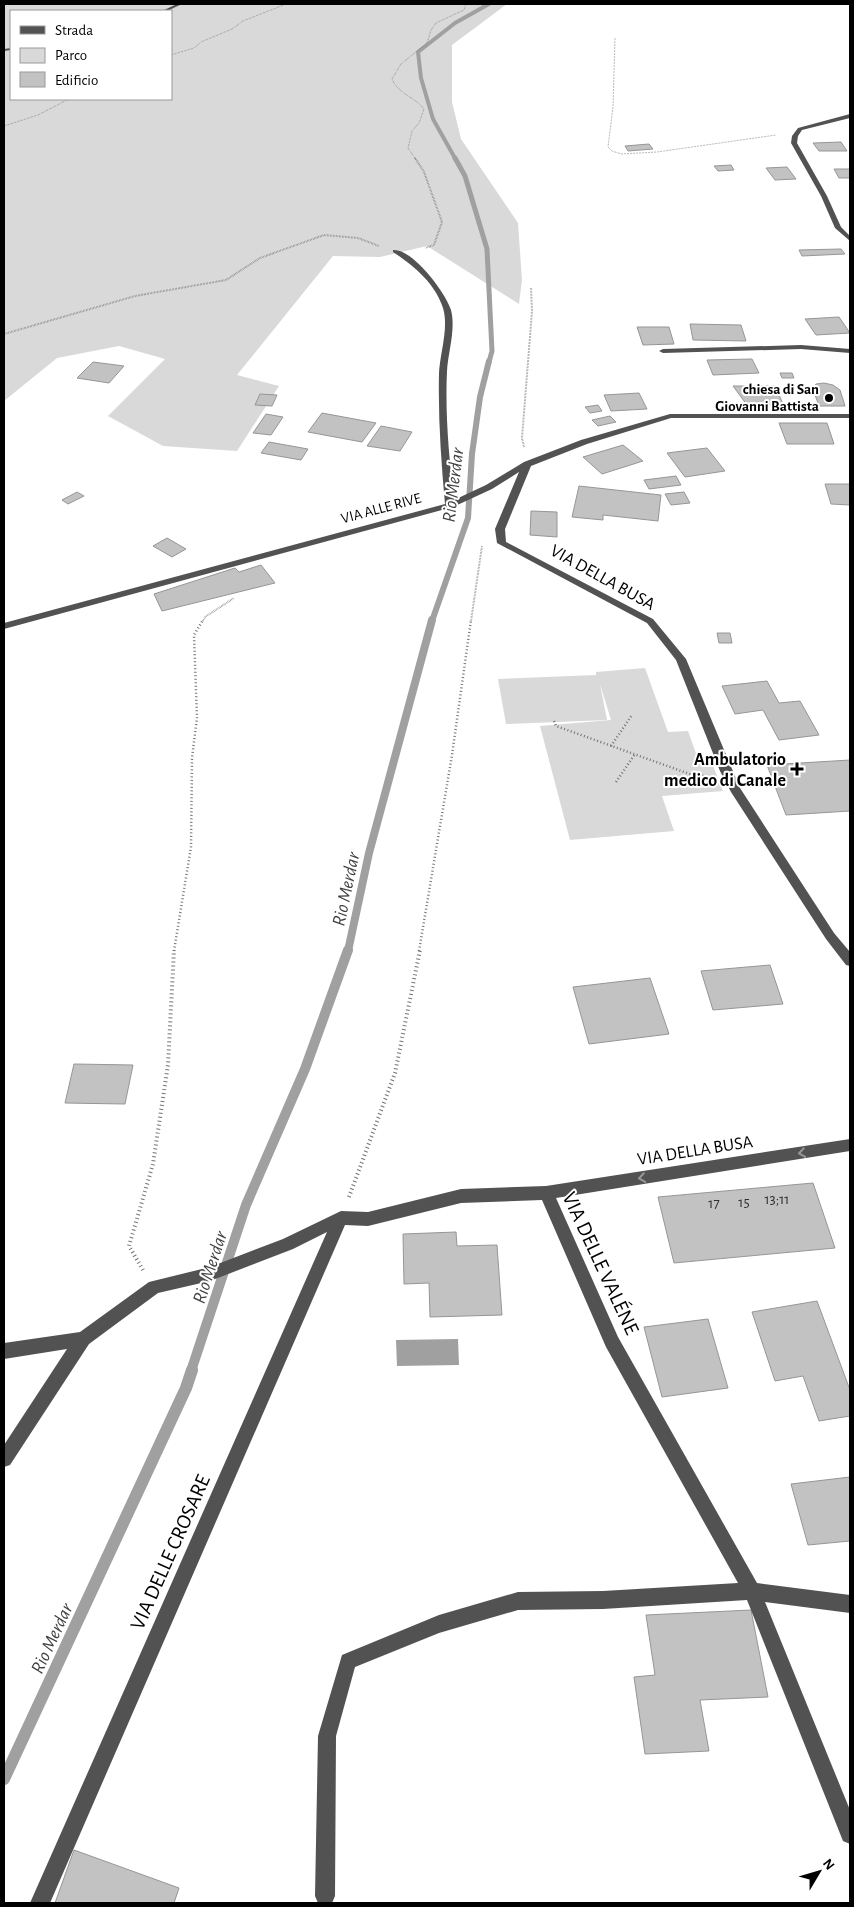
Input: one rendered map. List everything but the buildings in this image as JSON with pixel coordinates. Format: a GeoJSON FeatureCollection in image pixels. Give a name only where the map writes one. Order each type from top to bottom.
{"type":"FeatureCollection","features":[{"type":"Feature","properties":{"kind":"street"},"geometry":{"type":"LineString","coordinates":[[166,10],[180,4]]}},
{"type":"Feature","properties":{"kind":"street"},"geometry":{"type":"LineString","coordinates":[[850,116],[800,129],[795,136],[794,143],[824,196],[838,228],[850,239]]}},
{"type":"Feature","properties":{"kind":"street"},"geometry":{"type":"LineString","coordinates":[[395,251],[414,262],[439,289],[448,312],[443,370],[445,456],[450,505]]}},
{"type":"Feature","properties":{"kind":"street"},"geometry":{"type":"LineString","coordinates":[[663,351],[801,347],[850,351]]}},
{"type":"Feature","properties":{"kind":"street","name":"VIA ALLE RIVE"},"geometry":{"type":"LineString","coordinates":[[4,626],[450,505],[482,490],[527,464],[584,442],[670,416],[850,416]]}},
{"type":"Feature","properties":{"kind":"street","name":"VIA DELLA BUSA"},"geometry":{"type":"LineString","coordinates":[[527,464],[500,528],[502,543],[650,621],[682,659],[726,771],[830,936],[850,961]]}},
{"type":"Feature","properties":{"kind":"street","name":"VIA DELLA BUSA"},"geometry":{"type":"LineString","coordinates":[[546,1193],[850,1145]]}},
{"type":"Feature","properties":{"kind":"street","name":"VIA DELLE VALÉNE"},"geometry":{"type":"LineString","coordinates":[[4,1459],[83,1339],[154,1287],[210,1274],[288,1244],[341,1218],[368,1219],[461,1196],[546,1193],[612,1342],[752,1591],[850,1834]]}},
{"type":"Feature","properties":{"kind":"street","name":"VIA DELLE CROSARE"},"geometry":{"type":"LineString","coordinates":[[40,1903],[341,1218]]}},
{"type":"Feature","properties":{"kind":"street","name":"VIA DELLE VALÉNE"},"geometry":{"type":"LineString","coordinates":[[4,1351],[83,1339]]}},
{"type":"Feature","properties":{"kind":"street"},"geometry":{"type":"LineString","coordinates":[[325,1896],[327,1736],[348,1661],[439,1624],[518,1601],[603,1600],[752,1591],[850,1604]]}},
{"type":"Feature","properties":{"kind":"path"},"geometry":{"type":"LineString","coordinates":[[172,55],[194,48],[201,42],[232,29],[243,21],[286,4]]}},
{"type":"Feature","properties":{"kind":"path"},"geometry":{"type":"LineString","coordinates":[[403,256],[434,245],[442,222],[424,172],[408,148],[412,132],[419,123],[424,109],[421,104],[397,88],[392,79],[401,64],[427,43],[431,30],[436,23],[464,10],[466,4]]}},
{"type":"Feature","properties":{"kind":"path"},"geometry":{"type":"LineString","coordinates":[[615,38],[612,96],[613,123],[608,147],[612,151],[621,154],[657,152],[777,135],[800,129]]}},
{"type":"Feature","properties":{"kind":"path"},"geometry":{"type":"LineString","coordinates":[[4,126],[38,115],[67,100]]}},
{"type":"Feature","properties":{"kind":"path"},"geometry":{"type":"LineString","coordinates":[[4,334],[135,296],[226,280],[260,258],[324,234],[358,238],[395,251]]}},
{"type":"Feature","properties":{"kind":"path"},"geometry":{"type":"LineString","coordinates":[[527,464],[522,438],[532,311],[531,288]]}},
{"type":"Feature","properties":{"kind":"path"},"geometry":{"type":"LineString","coordinates":[[341,1218],[395,1073],[428,907],[472,628],[483,540]]}},
{"type":"Feature","properties":{"kind":"path"},"geometry":{"type":"LineString","coordinates":[[154,1287],[129,1246],[153,1164],[168,1065],[174,946],[191,847],[192,758],[197,718],[194,634],[205,617],[234,598]]}},
{"type":"Feature","properties":{"kind":"path"},"geometry":{"type":"LineString","coordinates":[[611,746],[632,715]]}},
{"type":"Feature","properties":{"kind":"path"},"geometry":{"type":"LineString","coordinates":[[554,721],[556,726],[698,777],[726,771]]}},
{"type":"Feature","properties":{"kind":"path"},"geometry":{"type":"LineString","coordinates":[[616,782],[635,754]]}},
{"type":"Feature","properties":{"kind":"green space"},"geometry":{"type":"Polygon","coordinates":[[[4,4],[507,4],[452,45],[452,102],[461,139],[518,223],[522,280],[519,304],[427,246],[380,257],[333,256],[237,375],[279,386],[237,451],[163,446],[108,416],[165,359],[119,346],[57,358],[4,401],[4,4]]]}},
{"type":"Feature","properties":{"kind":"green space"},"geometry":{"type":"Polygon","coordinates":[[[645,668],[668,732],[688,731],[698,759],[710,758],[723,791],[662,796],[674,831],[570,840],[540,726],[611,720],[600,684],[607,720],[506,724],[498,679],[596,675],[596,672],[645,668]]]}},
{"type":"Feature","properties":{"kind":"shaded area"},"geometry":{"type":"Polygon","coordinates":[[[458,1339],[459,1365],[397,1366],[396,1340],[458,1339]]]}},
{"type":"Feature","properties":{"kind":"waterway","name":"Rio Merdar"},"geometry":{"type":"LineString","coordinates":[[456,160],[433,119],[421,78],[418,52],[455,23],[489,4]]}},
{"type":"Feature","properties":{"kind":"waterway","name":"Rio Merdar"},"geometry":{"type":"LineString","coordinates":[[455,158],[465,176],[487,249],[492,351],[489,362]]}},
{"type":"Feature","properties":{"kind":"waterway","name":"Rio Merdar"},"geometry":{"type":"LineString","coordinates":[[432,621],[468,518],[472,454],[480,397],[489,361]]}},
{"type":"Feature","properties":{"kind":"waterway","name":"Rio Merdar"},"geometry":{"type":"LineString","coordinates":[[348,951],[369,853],[432,620]]}},
{"type":"Feature","properties":{"kind":"waterway","name":"Rio Merdar"},"geometry":{"type":"LineString","coordinates":[[191,1371],[246,1205],[305,1069],[348,950]]}},
{"type":"Feature","properties":{"kind":"waterway","name":"Rio Merdar"},"geometry":{"type":"LineString","coordinates":[[4,1779],[186,1388],[192,1370]]}},
{"type":"Feature","properties":{"kind":"place","name":"chiesa di San Giovanni Battista"},"geometry":{"type":"Point","coordinates":[829,398]}},
{"type":"Feature","properties":{"kind":"place","name":"Ambulatorio medico di Canale"},"geometry":{"type":"Point","coordinates":[797,769]}}]}
